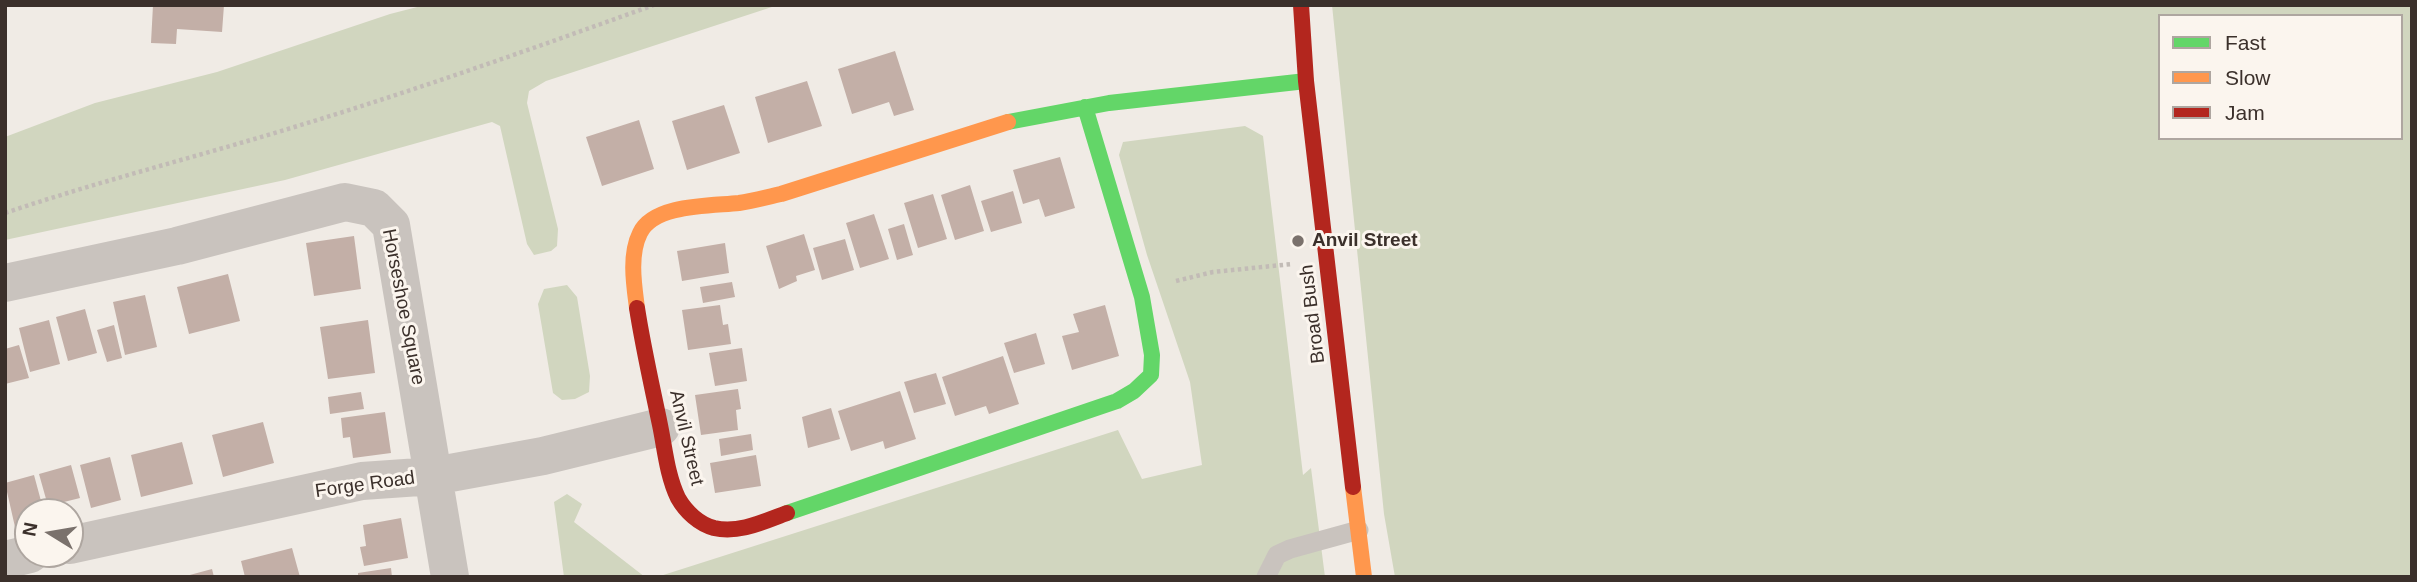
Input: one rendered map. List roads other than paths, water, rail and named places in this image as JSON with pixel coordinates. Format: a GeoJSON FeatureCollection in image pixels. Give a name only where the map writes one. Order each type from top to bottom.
{"type":"FeatureCollection","features":[{"type":"Feature","properties":{"kind":"street","name":"Broad Bush"},"geometry":{"type":"LineString","coordinates":[[1301,5],[1306,81],[1364,577]]}},
{"type":"Feature","properties":{"kind":"street","name":"Anvil Street"},"geometry":{"type":"LineString","coordinates":[[1085,107],[1140,291],[1152,355],[1151,375],[1134,391],[1117,401],[743,528],[713,528],[691,517],[672,484],[636,301],[636,240],[647,221],[685,208],[744,202],[823,182],[1003,123],[1085,107],[1306,81]]}},
{"type":"Feature","properties":{"kind":"street","name":"Horseshoe Square"},"geometry":{"type":"LineString","coordinates":[[5,283],[177,246],[345,202],[374,208],[391,225],[450,577]]}},
{"type":"Feature","properties":{"kind":"street","name":"Forge Road"},"geometry":{"type":"LineString","coordinates":[[84,542],[362,481],[434,476],[543,456],[661,427]]}},
{"type":"Feature","properties":{"kind":"lane"},"geometry":{"type":"LineString","coordinates":[[1266,577],[1277,555],[1359,530]]}},
{"type":"Feature","properties":{"kind":"place","name":"Anvil Street"},"geometry":{"type":"Point","coordinates":[1298,241]}}]}
